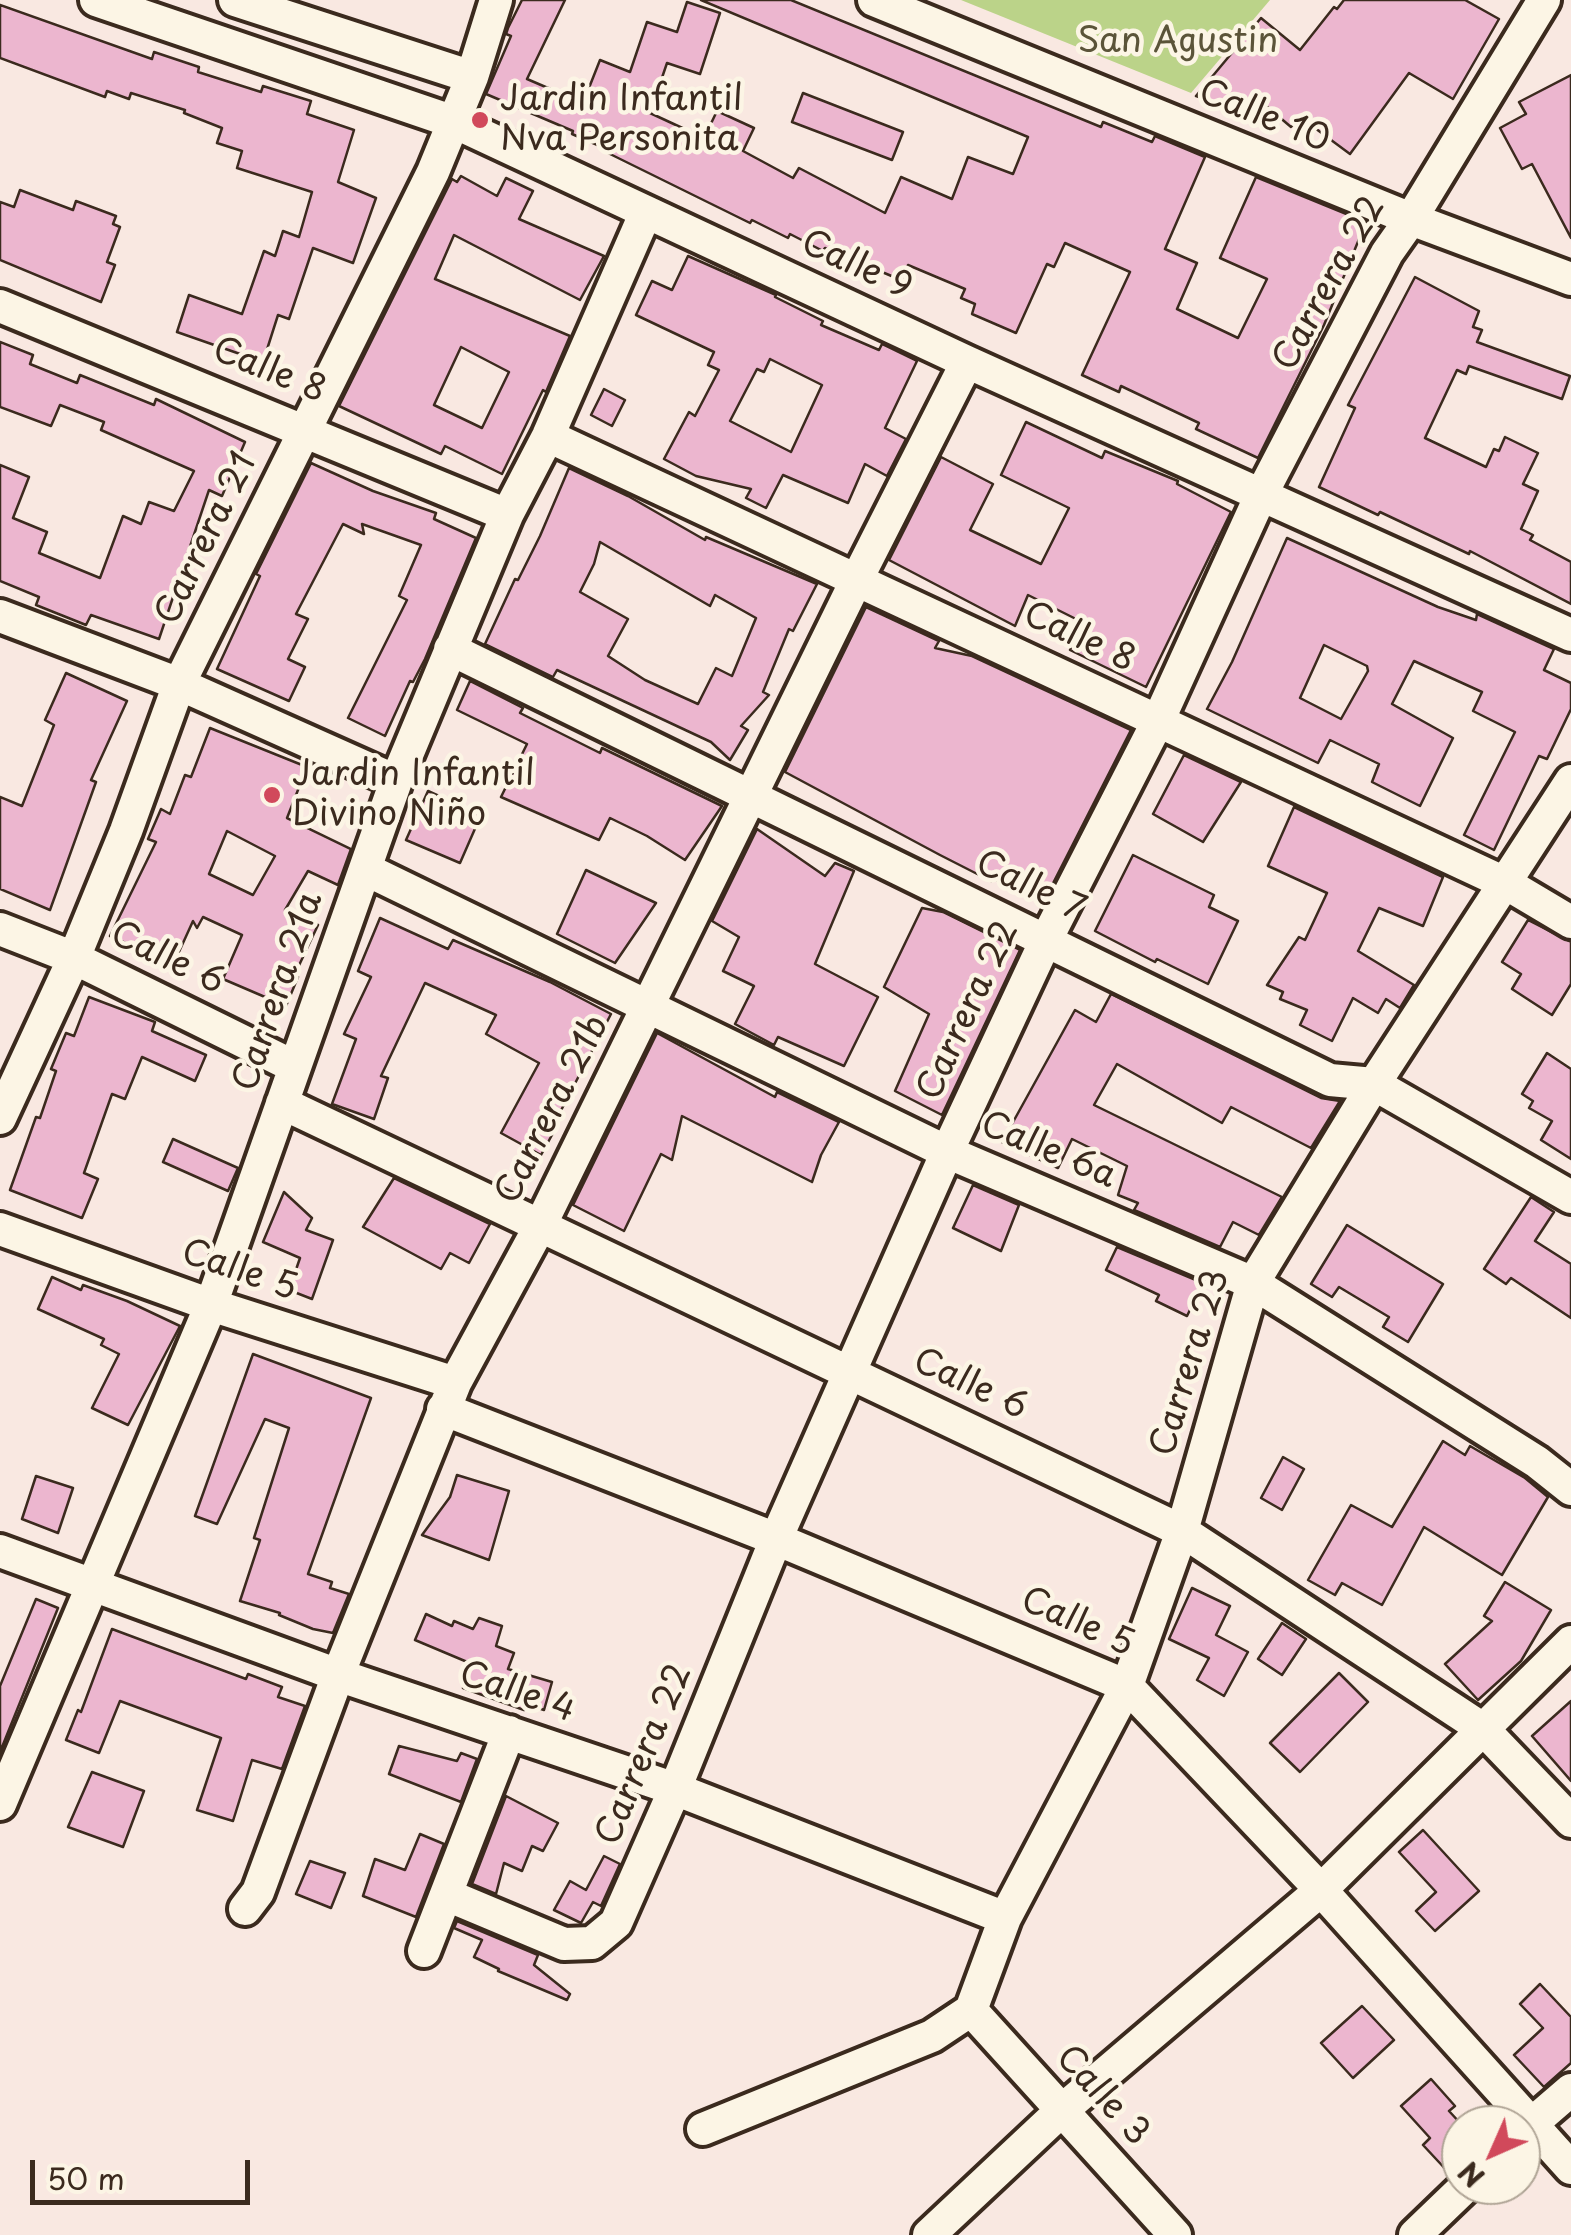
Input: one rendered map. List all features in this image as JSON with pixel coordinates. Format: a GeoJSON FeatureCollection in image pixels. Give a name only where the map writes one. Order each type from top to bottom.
{"type":"FeatureCollection","features":[{"type":"Feature","properties":{"kind":"street","name":"Calle 9"},"geometry":{"type":"LineString","coordinates":[[96,0],[454,122],[967,362],[1571,635]]}},
{"type":"Feature","properties":{"kind":"street"},"geometry":{"type":"LineString","coordinates":[[235,0],[472,77]]}},
{"type":"Feature","properties":{"kind":"street","name":"Carrera 21"},"geometry":{"type":"LineString","coordinates":[[0,1118],[74,958],[126,831],[179,684],[434,172],[472,77],[496,0]]}},
{"type":"Feature","properties":{"kind":"street","name":"Calle 10"},"geometry":{"type":"LineString","coordinates":[[874,0],[1571,280]]}},
{"type":"Feature","properties":{"kind":"street","name":"Carrera 22"},"geometry":{"type":"LineString","coordinates":[[447,1895],[564,1944],[592,1943],[616,1924],[676,1789],[776,1539],[947,1152],[1047,938],[1159,719],[1261,495],[1387,253],[1412,219],[1532,4]]}},
{"type":"Feature","properties":{"kind":"street","name":"Carrera 21a"},"geometry":{"type":"LineString","coordinates":[[0,1804],[211,1305],[396,781],[507,515],[548,436],[646,212]]}},
{"type":"Feature","properties":{"kind":"street","name":"Calle 8"},"geometry":{"type":"LineString","coordinates":[[0,306],[507,515]]}},
{"type":"Feature","properties":{"kind":"street","name":"Carrera 21b"},"geometry":{"type":"LineString","coordinates":[[245,1909],[258,1892],[338,1674],[449,1396],[540,1226],[856,579],[967,362]]}},
{"type":"Feature","properties":{"kind":"street","name":"Calle 8"},"geometry":{"type":"LineString","coordinates":[[548,436],[1507,884],[1571,922]]}},
{"type":"Feature","properties":{"kind":"street"},"geometry":{"type":"LineString","coordinates":[[0,616],[179,684],[396,781]]}},
{"type":"Feature","properties":{"kind":"street","name":"Calle 7"},"geometry":{"type":"LineString","coordinates":[[450,649],[751,800],[1047,938],[1330,1080],[1374,1084],[1571,1197]]}},
{"type":"Feature","properties":{"kind":"street","name":"Carrera 23"},"geometry":{"type":"LineString","coordinates":[[971,2010],[1005,1918],[1127,1686],[1182,1531],[1252,1283],[1374,1084],[1571,781]]}},
{"type":"Feature","properties":{"kind":"street","name":"Calle 6a"},"geometry":{"type":"LineString","coordinates":[[365,869],[947,1152],[1252,1283],[1537,1462],[1571,1489]]}},
{"type":"Feature","properties":{"kind":"street","name":"Calle 6"},"geometry":{"type":"LineString","coordinates":[[0,929],[74,958],[295,1067]]}},
{"type":"Feature","properties":{"kind":"street","name":"Calle 6"},"geometry":{"type":"LineString","coordinates":[[282,1103],[1182,1531],[1483,1729],[1571,1821]]}},
{"type":"Feature","properties":{"kind":"street","name":"Calle 5"},"geometry":{"type":"LineString","coordinates":[[0,1229],[449,1396],[1127,1686],[1321,1890],[1505,2105]]}},
{"type":"Feature","properties":{"kind":"street","name":"Calle 4"},"geometry":{"type":"LineString","coordinates":[[0,1551],[338,1674],[676,1789],[1005,1918]]}},
{"type":"Feature","properties":{"kind":"street"},"geometry":{"type":"LineString","coordinates":[[928,2235],[1060,2112],[1321,1890],[1571,1642]]}},
{"type":"Feature","properties":{"kind":"street"},"geometry":{"type":"LineString","coordinates":[[424,1951],[508,1732]]}},
{"type":"Feature","properties":{"kind":"street"},"geometry":{"type":"LineString","coordinates":[[703,2128],[932,2036],[971,2010]]}},
{"type":"Feature","properties":{"kind":"street","name":"Calle 3"},"geometry":{"type":"LineString","coordinates":[[971,2010],[1175,2235]]}},
{"type":"Feature","properties":{"kind":"street"},"geometry":{"type":"LineString","coordinates":[[1541,2116],[1571,2090]]}},
{"type":"Feature","properties":{"kind":"street","name":"Calle 5"},"geometry":{"type":"LineString","coordinates":[[1541,2142],[1571,2168]]}},
{"type":"Feature","properties":{"kind":"street"},"geometry":{"type":"LineString","coordinates":[[1415,2235],[1446,2205]]}},
{"type":"Feature","properties":{"kind":"green space","name":"San Agustin"},"geometry":{"type":"Polygon","coordinates":[[[961,0],[1270,0],[1191,93],[961,0]]]}},
{"type":"Feature","properties":{"kind":"building"},"geometry":{"type":"Polygon","coordinates":[[[522,0],[565,0],[527,79],[583,103],[600,60],[630,72],[647,22],[677,32],[687,2],[720,13],[700,74],[667,63],[650,113],[704,138],[717,111],[754,128],[743,151],[793,178],[799,168],[885,213],[901,177],[952,199],[968,157],[1013,174],[1028,137],[701,0],[791,0],[1101,127],[1103,122],[1152,142],[1155,136],[1205,157],[1165,249],[1197,263],[1177,309],[1238,338],[1267,279],[1220,258],[1256,177],[1366,222],[1324,325],[1258,458],[1196,429],[1199,423],[1121,386],[1119,392],[1082,375],[1130,272],[1065,243],[1054,267],[1047,264],[1016,333],[972,314],[975,304],[961,298],[965,289],[908,265],[901,280],[825,248],[823,251],[790,234],[788,238],[752,220],[750,223],[608,153],[609,150],[572,134],[573,131],[486,94],[511,36],[506,34],[508,28],[522,0]]]}},
{"type":"Feature","properties":{"kind":"building"},"geometry":{"type":"Polygon","coordinates":[[[1344,0],[1465,0],[1499,19],[1453,99],[1409,73],[1350,154],[1300,117],[1291,127],[1257,98],[1246,112],[1196,96],[1261,18],[1300,50],[1344,0]]]}},
{"type":"Feature","properties":{"kind":"building"},"geometry":{"type":"Polygon","coordinates":[[[0,5],[152,59],[154,52],[199,67],[198,72],[261,92],[263,86],[311,101],[307,114],[354,130],[338,182],[376,198],[353,263],[313,248],[289,319],[278,315],[263,362],[177,332],[189,295],[242,314],[264,251],[275,256],[283,231],[299,237],[312,192],[237,168],[242,151],[217,143],[222,128],[184,113],[185,110],[131,93],[129,99],[107,91],[105,97],[0,58],[0,5]]]}},
{"type":"Feature","properties":{"kind":"building"},"geometry":{"type":"Polygon","coordinates":[[[1571,75],[1571,238],[1532,164],[1522,169],[1500,128],[1526,114],[1519,102],[1571,75]]]}},
{"type":"Feature","properties":{"kind":"building"},"geometry":{"type":"Polygon","coordinates":[[[803,93],[903,132],[892,160],[792,122],[803,93]]]}},
{"type":"Feature","properties":{"kind":"building"},"geometry":{"type":"Polygon","coordinates":[[[461,176],[497,196],[506,178],[533,191],[519,219],[604,256],[580,300],[454,235],[435,279],[570,336],[546,392],[543,390],[502,474],[445,446],[441,454],[339,406],[452,179],[457,182],[461,176]],[[461,347],[434,405],[482,428],[509,372],[461,347]]]}},
{"type":"Feature","properties":{"kind":"building"},"geometry":{"type":"Polygon","coordinates":[[[20,190],[73,210],[76,201],[116,216],[113,224],[120,227],[107,262],[115,265],[101,302],[0,260],[0,202],[14,207],[20,190]]]}},
{"type":"Feature","properties":{"kind":"building"},"geometry":{"type":"Polygon","coordinates":[[[688,256],[776,295],[823,321],[821,325],[879,350],[882,344],[917,361],[885,428],[906,439],[887,476],[865,464],[848,503],[783,475],[766,508],[746,498],[751,489],[696,476],[664,459],[689,412],[695,416],[719,370],[708,365],[714,352],[636,315],[652,281],[672,290],[688,256]],[[770,359],[764,372],[757,369],[730,421],[791,452],[822,385],[770,359]]]}},
{"type":"Feature","properties":{"kind":"building"},"geometry":{"type":"Polygon","coordinates":[[[1415,277],[1479,311],[1473,327],[1482,330],[1477,342],[1570,376],[1562,399],[1469,366],[1466,374],[1457,370],[1425,438],[1486,467],[1505,437],[1538,453],[1523,484],[1538,491],[1521,529],[1533,535],[1530,540],[1571,562],[1571,604],[1470,551],[1469,554],[1319,487],[1355,408],[1348,405],[1415,277]]]}},
{"type":"Feature","properties":{"kind":"building"},"geometry":{"type":"Polygon","coordinates":[[[0,342],[33,355],[30,364],[77,383],[80,375],[154,405],[156,399],[245,442],[222,496],[209,490],[159,639],[91,615],[86,625],[36,605],[39,597],[0,581],[0,465],[29,477],[13,518],[47,532],[39,553],[100,578],[123,516],[141,524],[149,502],[174,511],[194,471],[101,430],[104,422],[60,405],[51,426],[0,407],[0,342]]]}},
{"type":"Feature","properties":{"kind":"building"},"geometry":{"type":"Polygon","coordinates":[[[604,389],[625,400],[612,426],[591,415],[604,389]]]}},
{"type":"Feature","properties":{"kind":"building"},"geometry":{"type":"Polygon","coordinates":[[[1026,422],[1102,458],[1105,451],[1178,481],[1177,484],[1231,512],[1146,687],[1070,650],[1082,622],[1028,595],[1015,626],[889,560],[941,457],[993,484],[970,530],[1041,564],[1069,508],[1001,475],[1026,422]]]}},
{"type":"Feature","properties":{"kind":"building"},"geometry":{"type":"Polygon","coordinates":[[[311,463],[436,513],[434,519],[476,538],[425,659],[413,682],[410,681],[385,736],[348,718],[407,600],[399,596],[421,545],[362,524],[364,534],[343,524],[296,614],[308,619],[288,659],[305,667],[289,701],[217,669],[260,576],[256,574],[311,463]]]}},
{"type":"Feature","properties":{"kind":"building"},"geometry":{"type":"Polygon","coordinates":[[[569,468],[705,540],[706,537],[817,584],[793,631],[789,629],[763,692],[769,695],[741,726],[748,730],[730,760],[711,742],[557,670],[553,677],[485,644],[540,536],[569,468]],[[600,542],[580,592],[628,619],[608,656],[645,680],[698,704],[716,668],[732,676],[756,618],[715,595],[710,606],[600,542]]]}},
{"type":"Feature","properties":{"kind":"building"},"geometry":{"type":"Polygon","coordinates":[[[1287,538],[1438,607],[1476,620],[1477,614],[1554,649],[1544,670],[1571,683],[1571,709],[1547,759],[1539,756],[1494,850],[1464,835],[1515,732],[1473,711],[1482,692],[1414,661],[1392,704],[1453,738],[1420,806],[1372,782],[1379,764],[1330,740],[1318,763],[1207,709],[1287,538]],[[1324,645],[1300,698],[1341,719],[1368,671],[1367,666],[1324,645]]]}},
{"type":"Feature","properties":{"kind":"building"},"geometry":{"type":"Polygon","coordinates":[[[866,607],[939,641],[935,648],[972,656],[1131,730],[1044,901],[992,878],[991,881],[785,772],[866,607]]]}},
{"type":"Feature","properties":{"kind":"building"},"geometry":{"type":"Polygon","coordinates":[[[66,673],[127,701],[91,780],[96,782],[50,910],[0,889],[0,797],[22,806],[54,725],[45,720],[66,673]]]}},
{"type":"Feature","properties":{"kind":"building"},"geometry":{"type":"Polygon","coordinates":[[[470,681],[523,708],[520,713],[600,753],[602,748],[722,806],[685,860],[610,818],[599,840],[501,797],[527,744],[457,710],[470,681]]]}},
{"type":"Feature","properties":{"kind":"building"},"geometry":{"type":"Polygon","coordinates":[[[210,728],[307,767],[287,818],[351,849],[338,885],[308,871],[285,910],[318,925],[294,976],[298,977],[286,1006],[223,979],[242,935],[203,917],[197,928],[193,921],[173,965],[110,936],[156,842],[148,839],[161,809],[170,814],[185,775],[191,777],[210,728]],[[227,831],[209,874],[253,895],[275,856],[227,831]]]}},
{"type":"Feature","properties":{"kind":"building"},"geometry":{"type":"Polygon","coordinates":[[[1184,755],[1241,782],[1203,842],[1153,814],[1184,755]]]}},
{"type":"Feature","properties":{"kind":"building"},"geometry":{"type":"Polygon","coordinates":[[[428,791],[481,815],[460,863],[406,840],[428,791]]]}},
{"type":"Feature","properties":{"kind":"building"},"geometry":{"type":"Polygon","coordinates":[[[1294,807],[1443,877],[1423,926],[1379,908],[1358,951],[1414,985],[1400,1008],[1386,999],[1378,1013],[1353,998],[1332,1041],[1300,1025],[1307,1010],[1280,999],[1283,992],[1267,985],[1299,937],[1305,940],[1327,893],[1268,866],[1294,807]]]}},
{"type":"Feature","properties":{"kind":"building"},"geometry":{"type":"Polygon","coordinates":[[[757,829],[825,876],[835,863],[854,871],[815,964],[878,997],[844,1066],[778,1037],[774,1045],[735,1024],[754,986],[723,971],[739,937],[712,921],[757,829]]]}},
{"type":"Feature","properties":{"kind":"building"},"geometry":{"type":"Polygon","coordinates":[[[1133,855],[1214,895],[1209,907],[1238,921],[1208,984],[1095,931],[1133,855]]]}},
{"type":"Feature","properties":{"kind":"building"},"geometry":{"type":"Polygon","coordinates":[[[586,870],[656,903],[615,963],[557,934],[586,870]]]}},
{"type":"Feature","properties":{"kind":"building"},"geometry":{"type":"Polygon","coordinates":[[[922,908],[943,912],[1020,950],[942,1115],[895,1091],[929,1014],[884,987],[922,908]]]}},
{"type":"Feature","properties":{"kind":"building"},"geometry":{"type":"Polygon","coordinates":[[[380,918],[448,949],[453,940],[550,982],[611,1014],[541,1155],[501,1133],[539,1063],[486,1034],[496,1015],[425,983],[381,1076],[388,1078],[374,1119],[332,1104],[356,1039],[344,1034],[371,977],[358,971],[380,918]]]}},
{"type":"Feature","properties":{"kind":"building"},"geometry":{"type":"Polygon","coordinates":[[[1528,920],[1571,942],[1571,984],[1552,1015],[1512,989],[1521,974],[1502,962],[1528,920]]]}},
{"type":"Feature","properties":{"kind":"building"},"geometry":{"type":"Polygon","coordinates":[[[1111,994],[1321,1098],[1340,1101],[1311,1148],[1231,1107],[1222,1123],[1117,1064],[1094,1105],[1282,1197],[1259,1235],[1233,1222],[1220,1247],[1134,1210],[1138,1203],[1118,1195],[1127,1166],[1072,1139],[1058,1168],[1002,1142],[1075,1010],[1096,1022],[1111,994]]]}},
{"type":"Feature","properties":{"kind":"building"},"geometry":{"type":"Polygon","coordinates":[[[89,997],[155,1022],[152,1031],[206,1055],[195,1081],[142,1057],[125,1099],[112,1094],[84,1173],[98,1179],[82,1218],[10,1190],[56,1071],[51,1069],[66,1033],[74,1036],[89,997]]]}},
{"type":"Feature","properties":{"kind":"building"},"geometry":{"type":"Polygon","coordinates":[[[657,1033],[775,1097],[777,1092],[839,1122],[812,1182],[682,1116],[672,1160],[661,1154],[624,1231],[573,1205],[657,1033]]]}},
{"type":"Feature","properties":{"kind":"building"},"geometry":{"type":"Polygon","coordinates":[[[1547,1053],[1571,1069],[1571,1159],[1541,1140],[1552,1121],[1529,1108],[1533,1101],[1522,1094],[1547,1053]]]}},
{"type":"Feature","properties":{"kind":"building"},"geometry":{"type":"Polygon","coordinates":[[[173,1139],[238,1168],[228,1191],[163,1162],[173,1139]]]}},
{"type":"Feature","properties":{"kind":"building"},"geometry":{"type":"Polygon","coordinates":[[[394,1178],[490,1224],[469,1263],[450,1253],[441,1269],[363,1227],[394,1178]]]}},
{"type":"Feature","properties":{"kind":"building"},"geometry":{"type":"Polygon","coordinates":[[[973,1185],[1019,1205],[1001,1251],[953,1228],[973,1185]]]}},
{"type":"Feature","properties":{"kind":"building"},"geometry":{"type":"Polygon","coordinates":[[[284,1192],[312,1218],[306,1230],[333,1240],[312,1299],[289,1290],[300,1258],[263,1242],[284,1192]]]}},
{"type":"Feature","properties":{"kind":"building"},"geometry":{"type":"Polygon","coordinates":[[[1531,1197],[1554,1212],[1535,1241],[1571,1264],[1571,1318],[1511,1278],[1506,1284],[1484,1269],[1531,1197]]]}},
{"type":"Feature","properties":{"kind":"building"},"geometry":{"type":"Polygon","coordinates":[[[1347,1225],[1443,1284],[1408,1342],[1383,1327],[1389,1317],[1339,1287],[1332,1297],[1311,1284],[1347,1225]]]}},
{"type":"Feature","properties":{"kind":"building"},"geometry":{"type":"Polygon","coordinates":[[[1117,1247],[1203,1283],[1187,1316],[1156,1301],[1159,1295],[1106,1270],[1117,1247]]]}},
{"type":"Feature","properties":{"kind":"building"},"geometry":{"type":"Polygon","coordinates":[[[52,1277],[81,1290],[83,1285],[127,1301],[180,1326],[128,1425],[92,1408],[119,1354],[101,1345],[104,1339],[38,1309],[52,1277]]]}},
{"type":"Feature","properties":{"kind":"building"},"geometry":{"type":"Polygon","coordinates":[[[253,1354],[371,1398],[308,1574],[332,1582],[330,1588],[349,1594],[333,1633],[240,1601],[260,1540],[254,1538],[289,1428],[265,1419],[217,1524],[195,1516],[253,1354]]]}},
{"type":"Feature","properties":{"kind":"building"},"geometry":{"type":"Polygon","coordinates":[[[1443,1441],[1465,1455],[1470,1446],[1525,1478],[1548,1497],[1502,1575],[1424,1527],[1382,1605],[1342,1583],[1335,1595],[1308,1580],[1351,1505],[1392,1527],[1443,1441]]]}},
{"type":"Feature","properties":{"kind":"building"},"geometry":{"type":"Polygon","coordinates":[[[1283,1457],[1304,1469],[1282,1510],[1261,1498],[1283,1457]]]}},
{"type":"Feature","properties":{"kind":"building"},"geometry":{"type":"Polygon","coordinates":[[[457,1475],[509,1491],[489,1560],[422,1535],[450,1497],[457,1475]]]}},
{"type":"Feature","properties":{"kind":"building"},"geometry":{"type":"Polygon","coordinates":[[[36,1476],[73,1488],[58,1533],[22,1519],[36,1476]]]}},
{"type":"Feature","properties":{"kind":"building"},"geometry":{"type":"Polygon","coordinates":[[[1505,1582],[1551,1610],[1521,1661],[1478,1700],[1445,1664],[1492,1621],[1484,1616],[1505,1582]]]}},
{"type":"Feature","properties":{"kind":"building"},"geometry":{"type":"Polygon","coordinates":[[[1192,1588],[1230,1606],[1216,1635],[1248,1652],[1224,1696],[1197,1680],[1209,1658],[1169,1639],[1192,1588]]]}},
{"type":"Feature","properties":{"kind":"building"},"geometry":{"type":"Polygon","coordinates":[[[36,1599],[58,1608],[0,1752],[0,1686],[36,1599]]]}},
{"type":"Feature","properties":{"kind":"building"},"geometry":{"type":"Polygon","coordinates":[[[426,1614],[452,1626],[454,1621],[473,1629],[479,1618],[502,1626],[496,1646],[514,1653],[508,1669],[552,1682],[544,1710],[526,1704],[524,1710],[463,1688],[472,1664],[415,1640],[426,1614]]]}},
{"type":"Feature","properties":{"kind":"building"},"geometry":{"type":"Polygon","coordinates":[[[1282,1623],[1306,1639],[1282,1675],[1258,1659],[1282,1623]]]}},
{"type":"Feature","properties":{"kind":"building"},"geometry":{"type":"Polygon","coordinates":[[[112,1629],[246,1679],[248,1674],[282,1687],[278,1697],[305,1706],[282,1769],[252,1760],[233,1821],[197,1810],[221,1738],[120,1701],[99,1753],[66,1740],[78,1710],[81,1712],[112,1629]]]}},
{"type":"Feature","properties":{"kind":"building"},"geometry":{"type":"Polygon","coordinates":[[[1339,1673],[1368,1702],[1300,1772],[1270,1743],[1339,1673]]]}},
{"type":"Feature","properties":{"kind":"building"},"geometry":{"type":"Polygon","coordinates":[[[1571,1701],[1571,1781],[1532,1736],[1571,1701]]]}},
{"type":"Feature","properties":{"kind":"building"},"geometry":{"type":"Polygon","coordinates":[[[399,1746],[457,1761],[461,1753],[477,1759],[461,1802],[389,1774],[399,1746]]]}},
{"type":"Feature","properties":{"kind":"building"},"geometry":{"type":"Polygon","coordinates":[[[92,1772],[144,1791],[123,1847],[68,1827],[92,1772]]]}},
{"type":"Feature","properties":{"kind":"building"},"geometry":{"type":"Polygon","coordinates":[[[506,1796],[558,1823],[543,1851],[532,1846],[522,1871],[504,1863],[496,1894],[472,1884],[506,1796]]]}},
{"type":"Feature","properties":{"kind":"building"},"geometry":{"type":"Polygon","coordinates":[[[1423,1830],[1479,1891],[1435,1931],[1416,1911],[1436,1892],[1399,1852],[1423,1830]]]}},
{"type":"Feature","properties":{"kind":"building"},"geometry":{"type":"Polygon","coordinates":[[[420,1834],[444,1844],[416,1917],[363,1896],[375,1859],[405,1870],[420,1834]]]}},
{"type":"Feature","properties":{"kind":"building"},"geometry":{"type":"Polygon","coordinates":[[[604,1856],[620,1864],[601,1906],[593,1902],[581,1923],[554,1910],[570,1881],[586,1890],[604,1856]]]}},
{"type":"Feature","properties":{"kind":"building"},"geometry":{"type":"Polygon","coordinates":[[[310,1861],[345,1873],[331,1908],[296,1894],[310,1861]]]}},
{"type":"Feature","properties":{"kind":"building"},"geometry":{"type":"Polygon","coordinates":[[[457,1921],[538,1955],[534,1965],[570,1994],[567,2000],[474,1957],[482,1940],[454,1928],[457,1921]]]}},
{"type":"Feature","properties":{"kind":"building"},"geometry":{"type":"Polygon","coordinates":[[[1540,1984],[1571,2017],[1571,2063],[1544,2087],[1514,2055],[1543,2028],[1520,2004],[1540,1984]]]}},
{"type":"Feature","properties":{"kind":"building"},"geometry":{"type":"Polygon","coordinates":[[[1362,2006],[1394,2040],[1353,2078],[1321,2043],[1362,2006]]]}},
{"type":"Feature","properties":{"kind":"building"},"geometry":{"type":"Polygon","coordinates":[[[1431,2079],[1454,2105],[1441,2105],[1441,2164],[1423,2145],[1430,2138],[1401,2106],[1431,2079]]]}},
{"type":"Feature","properties":{"kind":"place","name":"Jardin Infantil Nva Personita"},"geometry":{"type":"Point","coordinates":[480,120]}},
{"type":"Feature","properties":{"kind":"place","name":"Jardin Infantil Divino Niño"},"geometry":{"type":"Point","coordinates":[272,795]}}]}
